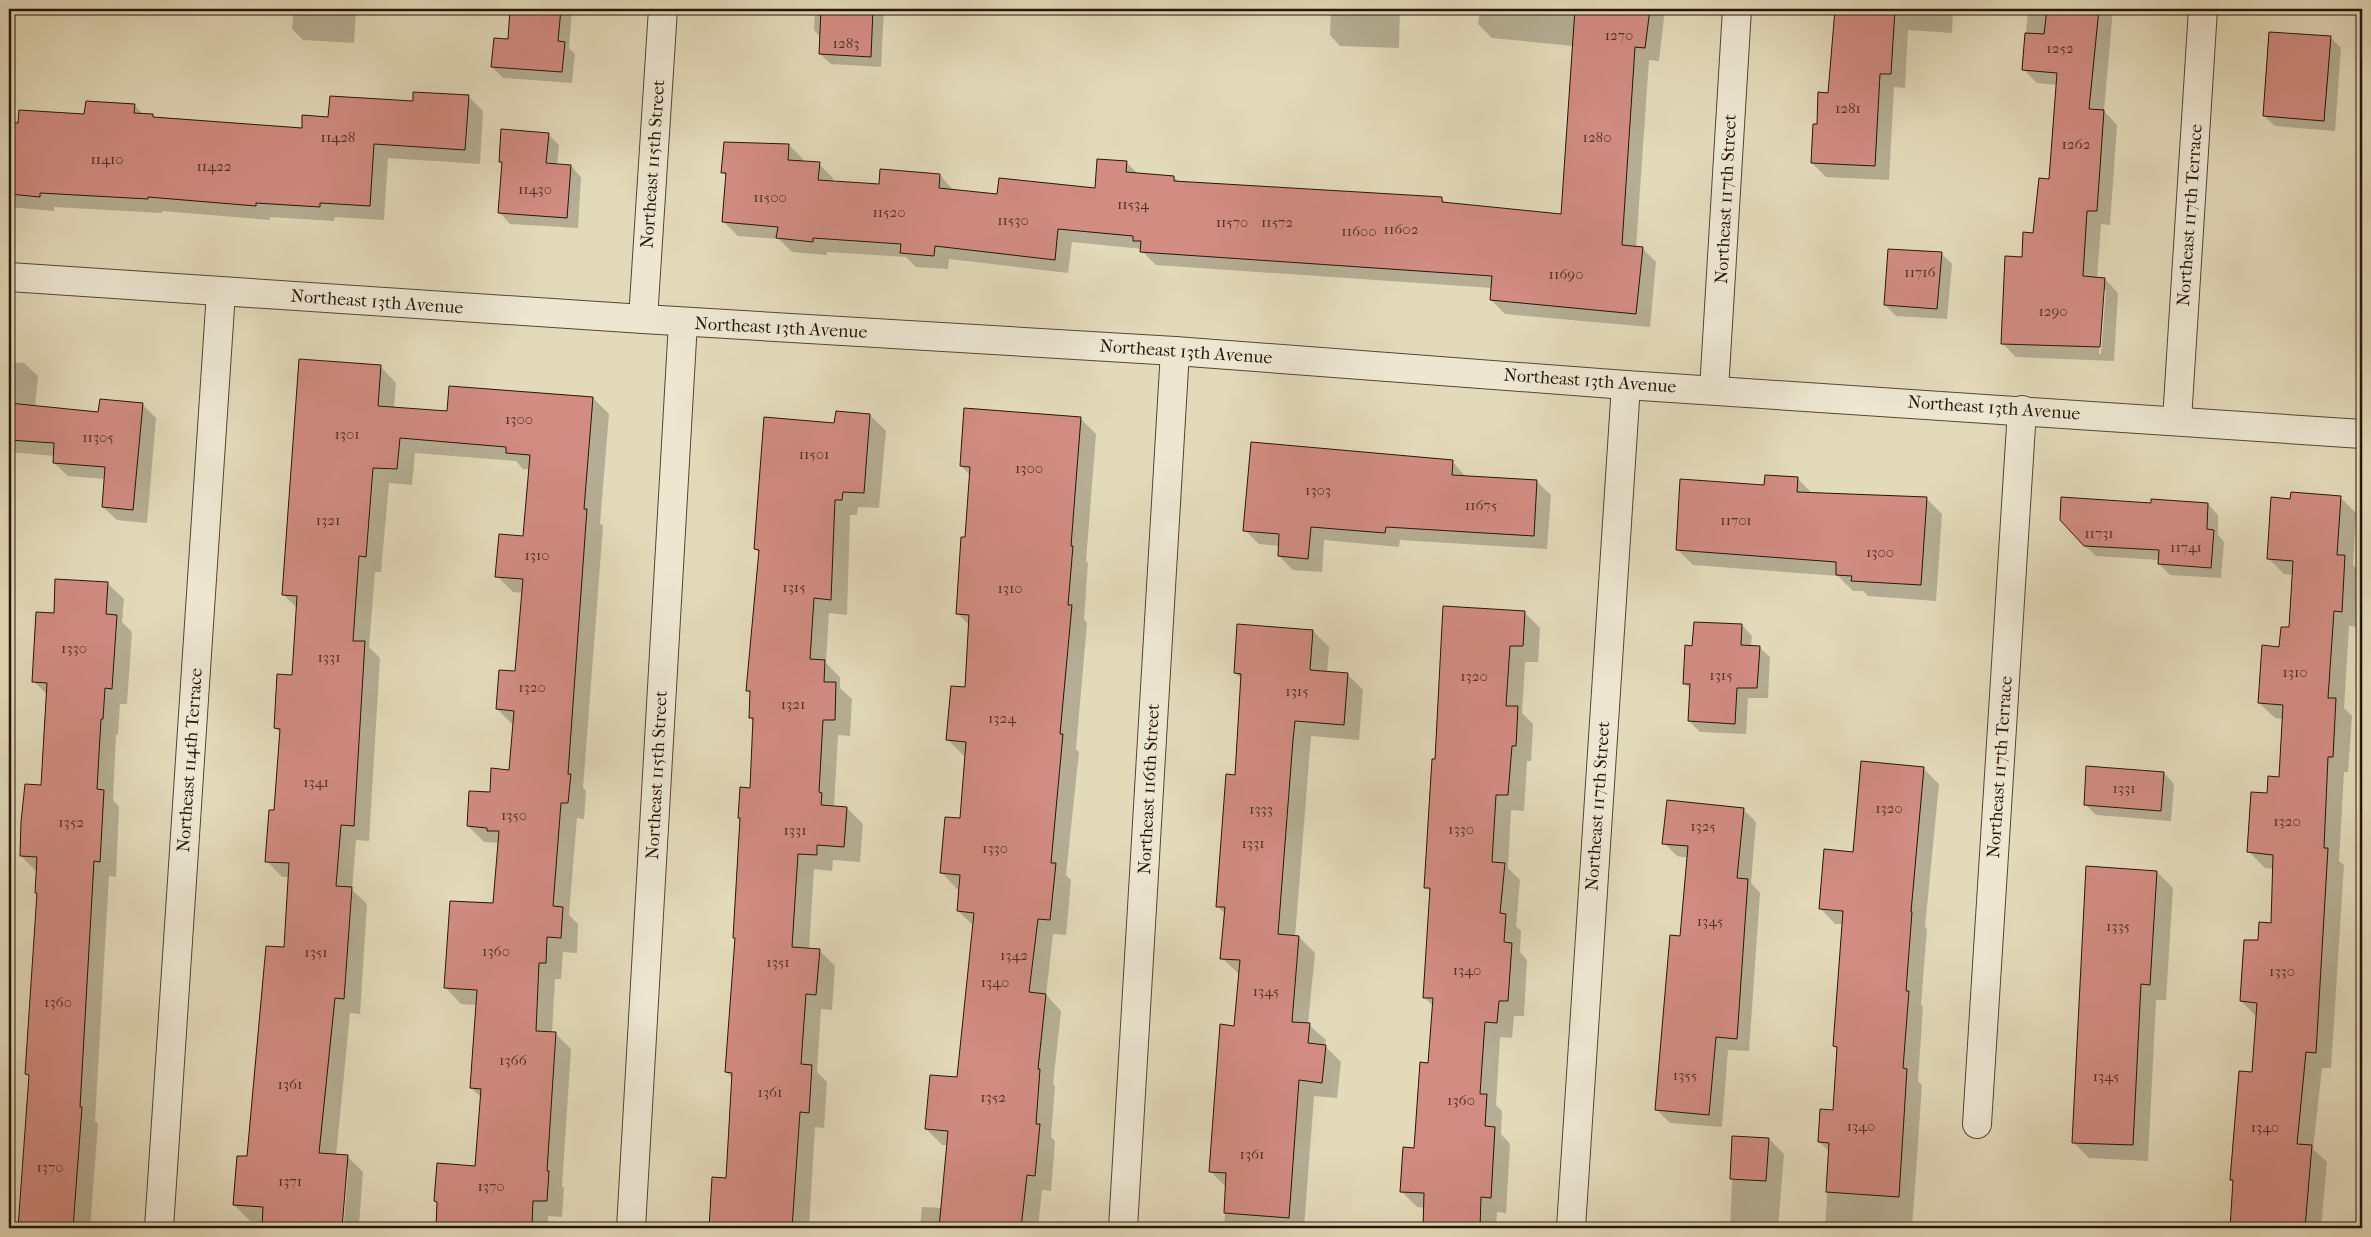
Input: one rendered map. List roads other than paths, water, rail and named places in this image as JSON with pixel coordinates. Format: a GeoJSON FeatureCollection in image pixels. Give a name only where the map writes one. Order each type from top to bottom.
{"type":"FeatureCollection","features":[{"type":"Feature","properties":{"kind":"street","name":"Northeast 115th Street"},"geometry":{"type":"LineString","coordinates":[[643,320],[663,9]]}},
{"type":"Feature","properties":{"kind":"street","name":"Northeast 117th Street"},"geometry":{"type":"LineString","coordinates":[[1714,390],[1737,9]]}},
{"type":"Feature","properties":{"kind":"street","name":"Northeast 117th Terrace"},"geometry":{"type":"LineString","coordinates":[[2177,420],[2203,9]]}},
{"type":"Feature","properties":{"kind":"street","name":"Northeast 13th Avenue"},"geometry":{"type":"LineString","coordinates":[[9,277],[643,320],[1174,351],[1626,385],[2177,420],[2362,434]]}},
{"type":"Feature","properties":{"kind":"street","name":"Northeast 114th Terrace"},"geometry":{"type":"LineString","coordinates":[[159,1228],[221,292]]}},
{"type":"Feature","properties":{"kind":"street","name":"Northeast 115th Street"},"geometry":{"type":"LineString","coordinates":[[631,1228],[683,322]]}},
{"type":"Feature","properties":{"kind":"street","name":"Northeast 116th Street"},"geometry":{"type":"LineString","coordinates":[[1123,1228],[1174,351]]}},
{"type":"Feature","properties":{"kind":"street","name":"Northeast 117th Street"},"geometry":{"type":"LineString","coordinates":[[1571,1228],[1626,385]]}},
{"type":"Feature","properties":{"kind":"street","name":"Northeast 117th Terrace"},"geometry":{"type":"LineString","coordinates":[[1977,1124],[2022,410]]}}]}
